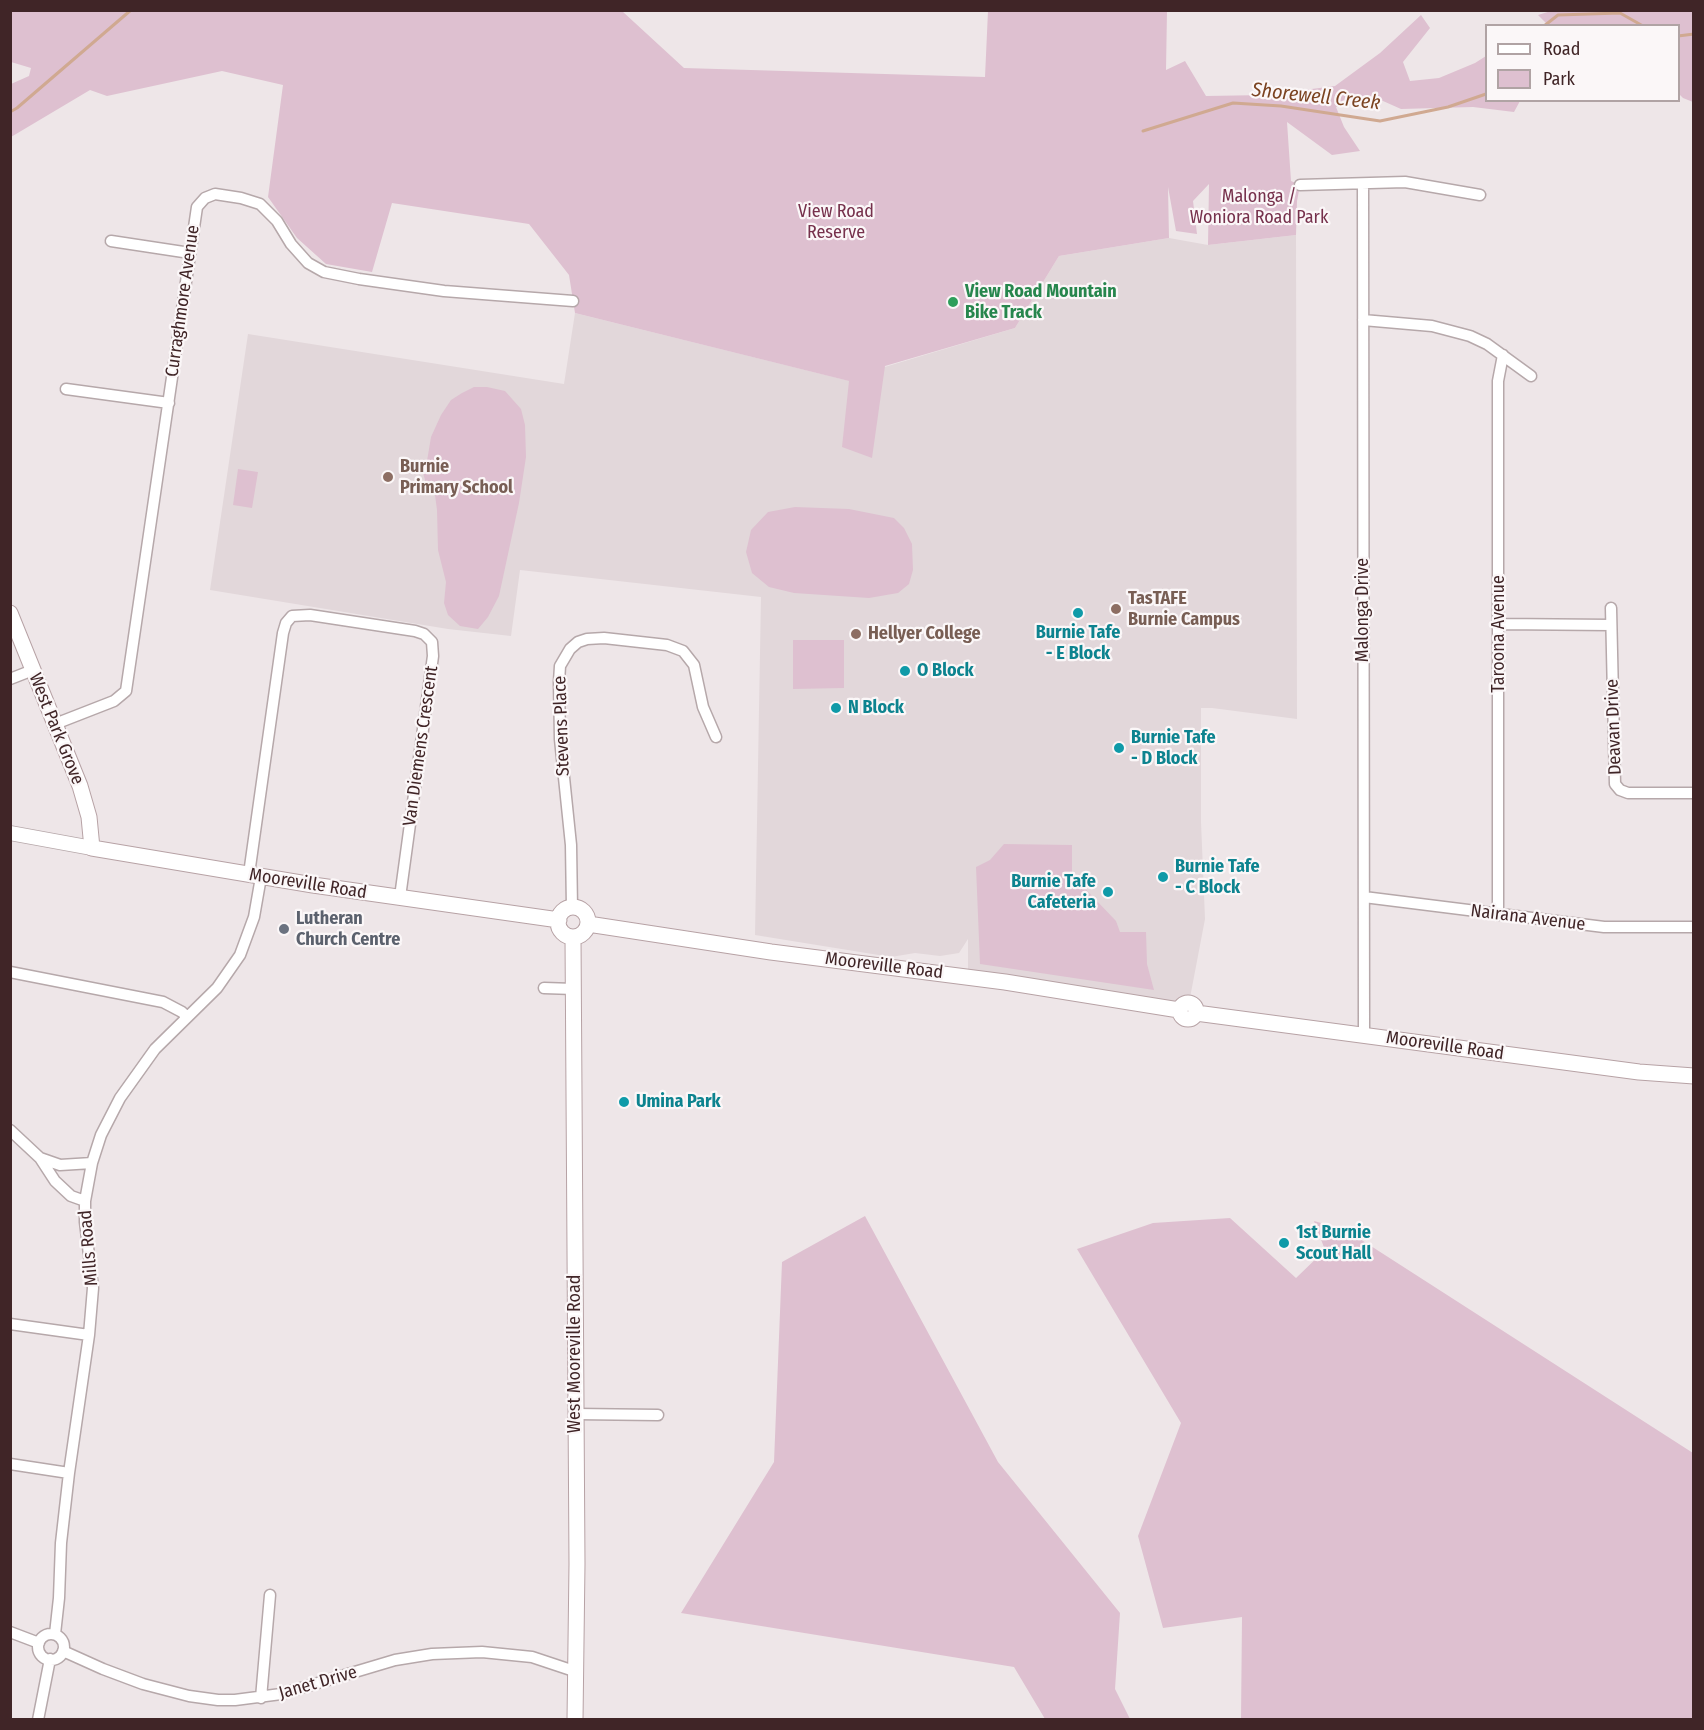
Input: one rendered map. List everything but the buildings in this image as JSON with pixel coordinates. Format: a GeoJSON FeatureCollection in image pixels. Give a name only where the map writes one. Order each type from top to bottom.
{"type":"FeatureCollection","features":[{"type":"Feature","properties":{"kind":"main road","name":"West Park Grove"},"geometry":{"type":"LineString","coordinates":[[10,613],[80,786],[89,818],[92,848]]}},
{"type":"Feature","properties":{"kind":"main road","name":"Mooreville Road"},"geometry":{"type":"LineString","coordinates":[[92,848],[255,876],[559,920]]}},
{"type":"Feature","properties":{"kind":"main road"},"geometry":{"type":"LineString","coordinates":[[572,908],[584,912],[588,924],[581,935],[573,937],[564,934],[559,920],[563,912],[572,908]]}},
{"type":"Feature","properties":{"kind":"main road","name":"Mooreville Road"},"geometry":{"type":"LineString","coordinates":[[588,924],[771,952],[1005,982],[1179,1010],[1183,1004],[1189,1003],[1194,1005],[1196,1012],[1640,1072],[1694,1076]]}},
{"type":"Feature","properties":{"kind":"main road","name":"West Mooreville Road"},"geometry":{"type":"LineString","coordinates":[[573,937],[577,1672],[575,1719]]}},
{"type":"Feature","properties":{"kind":"street"},"geometry":{"type":"LineString","coordinates":[[1300,185],[1405,182],[1480,195]]}},
{"type":"Feature","properties":{"kind":"street","name":"Malonga Drive"},"geometry":{"type":"LineString","coordinates":[[1363,184],[1364,1035]]}},
{"type":"Feature","properties":{"kind":"street","name":"Curraghmore Avenue"},"geometry":{"type":"LineString","coordinates":[[55,724],[114,701],[126,691],[197,207],[205,198],[215,194],[260,204],[277,221],[291,244],[308,263],[324,272],[444,291],[573,301]]}},
{"type":"Feature","properties":{"kind":"street"},"geometry":{"type":"LineString","coordinates":[[111,241],[190,253]]}},
{"type":"Feature","properties":{"kind":"street"},"geometry":{"type":"LineString","coordinates":[[1363,320],[1432,326],[1470,336],[1487,344],[1531,376]]}},
{"type":"Feature","properties":{"kind":"street","name":"Taroona Avenue"},"geometry":{"type":"LineString","coordinates":[[1498,915],[1498,381],[1503,355]]}},
{"type":"Feature","properties":{"kind":"street"},"geometry":{"type":"LineString","coordinates":[[66,389],[168,403]]}},
{"type":"Feature","properties":{"kind":"street","name":"Deavan Drive"},"geometry":{"type":"LineString","coordinates":[[1611,608],[1615,784],[1620,790],[1628,793],[1694,793]]}},
{"type":"Feature","properties":{"kind":"street","name":"Van Diemens Crescent"},"geometry":{"type":"LineString","coordinates":[[255,876],[283,633],[286,623],[292,616],[310,615],[415,631],[424,634],[432,642],[434,656],[400,897]]}},
{"type":"Feature","properties":{"kind":"street"},"geometry":{"type":"LineString","coordinates":[[1499,624],[1611,625]]}},
{"type":"Feature","properties":{"kind":"street","name":"Stevens Place"},"geometry":{"type":"LineString","coordinates":[[572,908],[571,845],[560,739],[559,693],[560,666],[570,649],[578,642],[587,639],[604,638],[667,645],[683,651],[694,665],[703,707],[716,737]]}},
{"type":"Feature","properties":{"kind":"street"},"geometry":{"type":"LineString","coordinates":[[10,679],[33,670]]}},
{"type":"Feature","properties":{"kind":"street"},"geometry":{"type":"LineString","coordinates":[[10,833],[92,848]]}},
{"type":"Feature","properties":{"kind":"street","name":"Mills Road"},"geometry":{"type":"LineString","coordinates":[[55,1635],[61,1543],[89,1335],[93,1288],[85,1222],[85,1201],[92,1163],[101,1135],[120,1098],[155,1049],[217,988],[240,955],[254,917],[255,876]]}},
{"type":"Feature","properties":{"kind":"street","name":"Nairana Avenue"},"geometry":{"type":"LineString","coordinates":[[1364,897],[1604,927],[1694,927]]}},
{"type":"Feature","properties":{"kind":"street"},"geometry":{"type":"LineString","coordinates":[[10,972],[163,1002],[187,1017]]}},
{"type":"Feature","properties":{"kind":"street"},"geometry":{"type":"LineString","coordinates":[[544,988],[574,989]]}},
{"type":"Feature","properties":{"kind":"street"},"geometry":{"type":"LineString","coordinates":[[10,1130],[40,1158],[55,1181],[71,1197],[85,1201]]}},
{"type":"Feature","properties":{"kind":"street"},"geometry":{"type":"LineString","coordinates":[[40,1158],[60,1165],[92,1163]]}},
{"type":"Feature","properties":{"kind":"street"},"geometry":{"type":"LineString","coordinates":[[10,1324],[89,1335]]}},
{"type":"Feature","properties":{"kind":"street"},"geometry":{"type":"LineString","coordinates":[[575,1414],[658,1415]]}},
{"type":"Feature","properties":{"kind":"street"},"geometry":{"type":"LineString","coordinates":[[10,1464],[69,1473]]}},
{"type":"Feature","properties":{"kind":"street"},"geometry":{"type":"LineString","coordinates":[[261,1698],[270,1595]]}},
{"type":"Feature","properties":{"kind":"street"},"geometry":{"type":"LineString","coordinates":[[10,1632],[39,1643]]}},
{"type":"Feature","properties":{"kind":"street"},"geometry":{"type":"LineString","coordinates":[[55,1635],[63,1643],[63,1651],[58,1658],[50,1659],[41,1654],[39,1643],[44,1637],[55,1635]]}},
{"type":"Feature","properties":{"kind":"street","name":"Janet Drive"},"geometry":{"type":"LineString","coordinates":[[63,1651],[143,1684],[189,1696],[218,1700],[261,1698],[319,1684],[395,1660],[432,1654],[482,1652],[532,1657],[577,1672]]}},
{"type":"Feature","properties":{"kind":"street"},"geometry":{"type":"LineString","coordinates":[[38,1719],[50,1659]]}},
{"type":"Feature","properties":{"kind":"shaded area"},"geometry":{"type":"Polygon","coordinates":[[[1296,235],[1297,719],[1201,708],[1201,822],[1205,919],[1189,1003],[968,977],[968,939],[959,953],[940,956],[915,953],[891,957],[755,935],[761,597],[520,570],[511,636],[448,629],[210,590],[248,334],[564,384],[575,313],[866,385],[878,369],[1015,328],[1059,256],[1169,238],[1208,245],[1296,235]]]}},
{"type":"Feature","properties":{"kind":"green space","name":"View Road Reserve"},"geometry":{"type":"Polygon","coordinates":[[[10,11],[622,11],[684,68],[985,77],[988,11],[1167,11],[1166,70],[1185,61],[1206,96],[1265,95],[1335,86],[1380,53],[1421,15],[1430,28],[1403,62],[1410,81],[1439,78],[1485,57],[1485,102],[1519,102],[1514,112],[1473,107],[1401,109],[1383,101],[1336,107],[1344,127],[1360,151],[1332,155],[1287,122],[1291,181],[1300,185],[1296,235],[1208,245],[1209,184],[1193,201],[1197,234],[1176,231],[1168,187],[1169,238],[1059,256],[1015,328],[885,366],[872,458],[842,447],[849,381],[575,313],[569,275],[529,224],[392,203],[372,272],[326,264],[297,238],[268,197],[283,85],[222,71],[107,96],[90,90],[11,137],[11,84],[29,76],[31,68],[11,62],[10,11]]]}},
{"type":"Feature","properties":{"kind":"green space"},"geometry":{"type":"Polygon","coordinates":[[[1551,11],[1693,12],[1693,102],[1680,95],[1680,24],[1547,24],[1538,15],[1551,11]]]}},
{"type":"Feature","properties":{"kind":"green space"},"geometry":{"type":"Polygon","coordinates":[[[474,387],[505,391],[521,409],[525,425],[526,457],[519,503],[499,596],[488,617],[478,629],[460,626],[448,615],[444,603],[446,582],[438,550],[435,495],[427,486],[422,470],[427,461],[431,437],[441,415],[451,400],[474,387]]]}},
{"type":"Feature","properties":{"kind":"green space"},"geometry":{"type":"Polygon","coordinates":[[[238,469],[258,472],[252,508],[233,505],[238,469]]]}},
{"type":"Feature","properties":{"kind":"green space"},"geometry":{"type":"Polygon","coordinates":[[[795,507],[849,509],[894,518],[904,528],[912,544],[913,570],[909,584],[898,593],[869,598],[794,593],[769,587],[752,573],[746,552],[751,530],[768,512],[795,507]]]}},
{"type":"Feature","properties":{"kind":"green space"},"geometry":{"type":"Polygon","coordinates":[[[793,640],[844,640],[844,688],[793,689],[793,640]]]}},
{"type":"Feature","properties":{"kind":"green space"},"geometry":{"type":"Polygon","coordinates":[[[1004,844],[1072,845],[1072,875],[1116,921],[1120,932],[1146,932],[1147,964],[1154,990],[980,964],[976,867],[990,860],[1004,844]]]}},
{"type":"Feature","properties":{"kind":"green space"},"geometry":{"type":"Polygon","coordinates":[[[865,1216],[998,1462],[1120,1613],[1115,1689],[1130,1719],[1045,1719],[1014,1667],[681,1613],[774,1462],[782,1262],[865,1216]]]}},
{"type":"Feature","properties":{"kind":"green space"},"geometry":{"type":"Polygon","coordinates":[[[1230,1218],[1296,1278],[1325,1250],[1314,1221],[1346,1230],[1693,1453],[1693,1719],[1241,1719],[1242,1617],[1163,1628],[1138,1536],[1181,1423],[1077,1249],[1153,1223],[1230,1218]]]}},
{"type":"Feature","properties":{"kind":"waterway","name":"Shorewell Creek"},"geometry":{"type":"LineString","coordinates":[[10,112],[131,10]]}},
{"type":"Feature","properties":{"kind":"waterway","name":"Shorewell Creek"},"geometry":{"type":"LineString","coordinates":[[1547,24],[1558,15],[1620,13],[1639,24]]}},
{"type":"Feature","properties":{"kind":"waterway","name":"Shorewell Creek"},"geometry":{"type":"LineString","coordinates":[[1680,36],[1694,34]]}},
{"type":"Feature","properties":{"kind":"waterway","name":"Shorewell Creek"},"geometry":{"type":"LineString","coordinates":[[1143,131],[1233,103],[1281,106],[1380,121],[1448,107],[1485,94]]}},
{"type":"Feature","properties":{"kind":"place","name":"View Road Mountain Bike Track"},"geometry":{"type":"Point","coordinates":[953,302]}},
{"type":"Feature","properties":{"kind":"place","name":"Burnie Primary School"},"geometry":{"type":"Point","coordinates":[388,477]}},
{"type":"Feature","properties":{"kind":"place","name":"TasTAFE Burnie Campus"},"geometry":{"type":"Point","coordinates":[1116,609]}},
{"type":"Feature","properties":{"kind":"place","name":"Burnie Tafe - E Block"},"geometry":{"type":"Point","coordinates":[1078,613]}},
{"type":"Feature","properties":{"kind":"place","name":"Hellyer College"},"geometry":{"type":"Point","coordinates":[856,634]}},
{"type":"Feature","properties":{"kind":"place","name":"O Block"},"geometry":{"type":"Point","coordinates":[905,671]}},
{"type":"Feature","properties":{"kind":"place","name":"N Block"},"geometry":{"type":"Point","coordinates":[836,708]}},
{"type":"Feature","properties":{"kind":"place","name":"Burnie Tafe - D Block"},"geometry":{"type":"Point","coordinates":[1119,748]}},
{"type":"Feature","properties":{"kind":"place","name":"Burnie Tafe - C Block"},"geometry":{"type":"Point","coordinates":[1163,877]}},
{"type":"Feature","properties":{"kind":"place","name":"Burnie Tafe Cafeteria"},"geometry":{"type":"Point","coordinates":[1108,892]}},
{"type":"Feature","properties":{"kind":"place","name":"Lutheran Church Centre"},"geometry":{"type":"Point","coordinates":[284,929]}},
{"type":"Feature","properties":{"kind":"place","name":"Umina Park"},"geometry":{"type":"Point","coordinates":[624,1102]}},
{"type":"Feature","properties":{"kind":"place","name":"1st Burnie Scout Hall"},"geometry":{"type":"Point","coordinates":[1284,1243]}},
{"type":"Feature","properties":{"kind":"park label","name":"Malonga / Woniora Road Park"},"geometry":{"type":"Point","coordinates":[1259,207]}}]}
